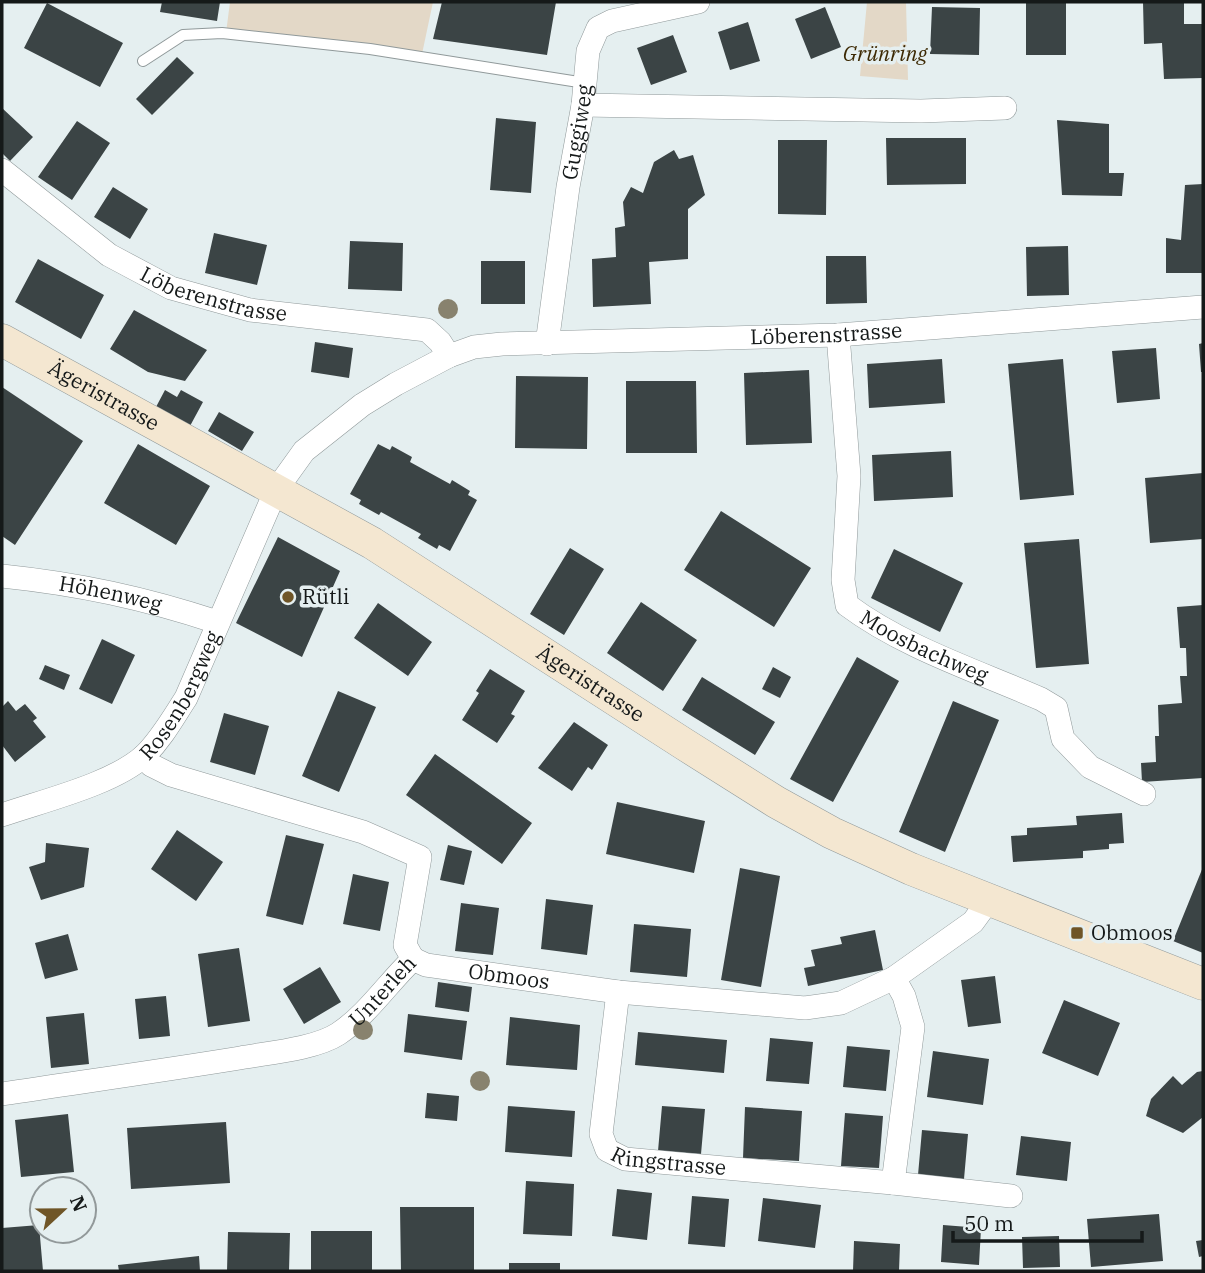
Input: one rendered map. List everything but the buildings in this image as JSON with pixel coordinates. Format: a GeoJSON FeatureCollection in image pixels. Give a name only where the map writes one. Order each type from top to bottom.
{"type":"FeatureCollection","features":[{"type":"Feature","properties":{"kind":"main road","name":"Ägeristrasse"},"geometry":{"type":"LineString","coordinates":[[2,340],[372,543],[776,802],[877,853],[1203,984]]}},
{"type":"Feature","properties":{"kind":"street","name":"Guggiweg"},"geometry":{"type":"LineString","coordinates":[[547,344],[568,187],[584,94],[587,51],[598,28],[612,21],[698,2]]}},
{"type":"Feature","properties":{"kind":"street"},"geometry":{"type":"LineString","coordinates":[[584,94],[922,111],[1005,108]]}},
{"type":"Feature","properties":{"kind":"street","name":"Löberenstrasse"},"geometry":{"type":"LineString","coordinates":[[2,170],[109,255],[171,288],[250,310],[427,330],[440,342],[449,356]]}},
{"type":"Feature","properties":{"kind":"street","name":"Löberenstrasse"},"geometry":{"type":"LineString","coordinates":[[276,490],[304,451],[362,405],[449,356],[474,347],[838,335],[1203,307]]}},
{"type":"Feature","properties":{"kind":"street","name":"Moosbachweg"},"geometry":{"type":"LineString","coordinates":[[838,335],[849,476],[843,580],[847,605],[867,620],[1056,708],[1063,739],[1090,767],[1144,794]]}},
{"type":"Feature","properties":{"kind":"street","name":"Rosenbergweg"},"geometry":{"type":"LineString","coordinates":[[2,815],[118,772],[144,756],[167,729],[186,698],[276,490]]}},
{"type":"Feature","properties":{"kind":"street","name":"Höhenweg"},"geometry":{"type":"LineString","coordinates":[[2,576],[53,581],[134,596],[217,622]]}},
{"type":"Feature","properties":{"kind":"street","name":"Unterleh"},"geometry":{"type":"LineString","coordinates":[[2,1094],[294,1049],[335,1036],[365,1013],[413,959],[405,945],[420,858],[363,832],[171,775],[151,765],[144,756]]}},
{"type":"Feature","properties":{"kind":"street","name":"Obmoos"},"geometry":{"type":"LineString","coordinates":[[413,959],[426,965],[618,992],[805,1008],[841,1003],[894,978],[973,922],[989,900]]}},
{"type":"Feature","properties":{"kind":"street"},"geometry":{"type":"LineString","coordinates":[[894,978],[904,996],[913,1027],[894,1182]]}},
{"type":"Feature","properties":{"kind":"street","name":"Ringstrasse"},"geometry":{"type":"LineString","coordinates":[[618,992],[601,1134],[607,1150],[625,1159],[894,1182],[1011,1196]]}},
{"type":"Feature","properties":{"kind":"lane"},"geometry":{"type":"LineString","coordinates":[[143,61],[183,35],[222,33],[370,49],[584,94]]}},
{"type":"Feature","properties":{"kind":"green space"},"geometry":{"type":"Polygon","coordinates":[[[230,2],[433,2],[422,54],[226,33],[230,2]]]}},
{"type":"Feature","properties":{"kind":"green space","name":"Grünring"},"geometry":{"type":"Polygon","coordinates":[[[867,2],[906,2],[908,80],[860,76],[867,2]]]}},
{"type":"Feature","properties":{"kind":"place","name":"Rütli"},"geometry":{"type":"Point","coordinates":[288,597]}},
{"type":"Feature","properties":{"kind":"place","name":"Obmoos"},"geometry":{"type":"Point","coordinates":[1077,933]}}]}
